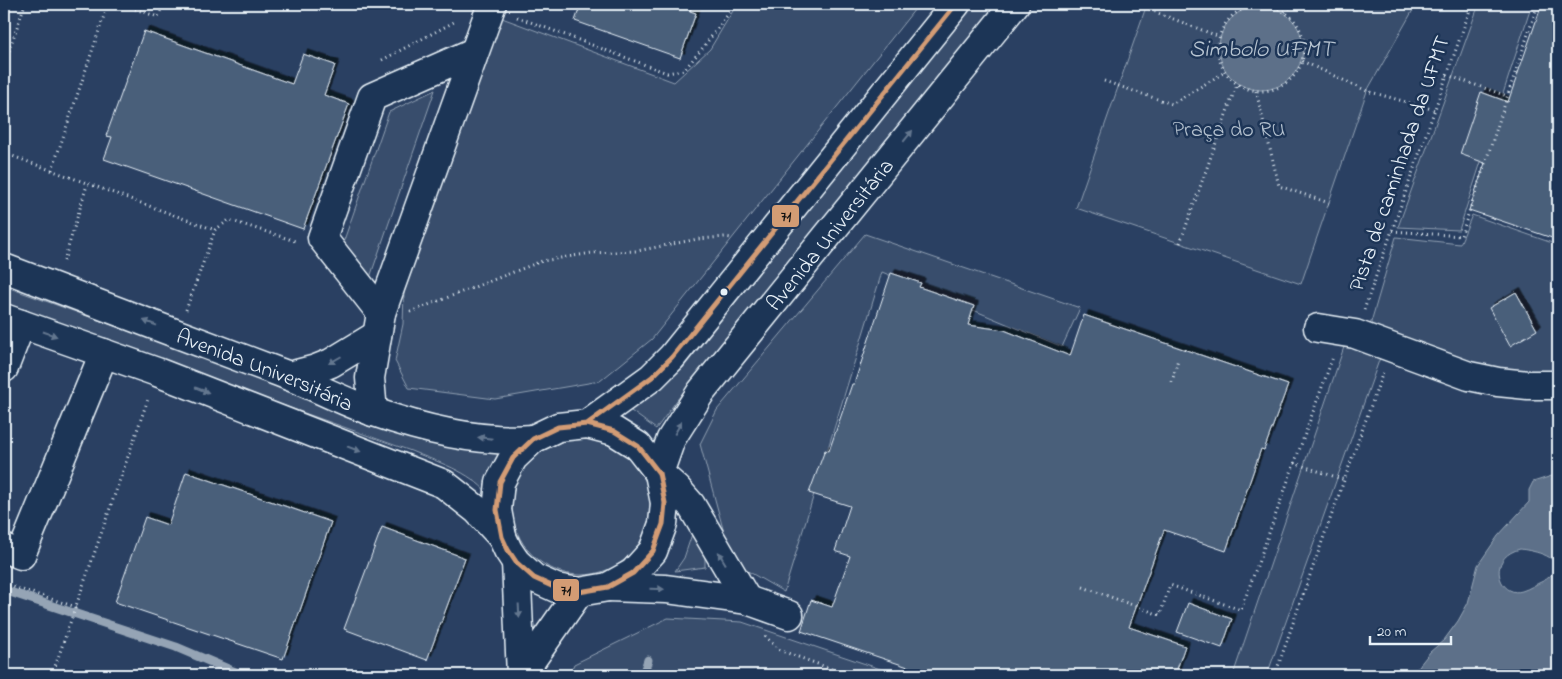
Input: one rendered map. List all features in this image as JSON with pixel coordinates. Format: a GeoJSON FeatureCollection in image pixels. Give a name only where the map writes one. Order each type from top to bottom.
{"type":"FeatureCollection","features":[{"type":"Feature","properties":{"kind":"street","name":"Avenida Universitária"},"geometry":{"type":"LineString","coordinates":[[586,424],[652,377],[672,357],[956,4]]}},
{"type":"Feature","properties":{"kind":"street","name":"Avenida Universitária"},"geometry":{"type":"LineString","coordinates":[[658,473],[672,439],[701,392],[1015,4]]}},
{"type":"Feature","properties":{"kind":"street"},"geometry":{"type":"LineString","coordinates":[[373,412],[370,378],[474,52],[491,6]]}},
{"type":"Feature","properties":{"kind":"street"},"geometry":{"type":"LineString","coordinates":[[388,320],[322,238],[372,97],[474,52]]}},
{"type":"Feature","properties":{"kind":"street","name":"Avenida Universitária"},"geometry":{"type":"LineString","coordinates":[[4,268],[290,376],[373,412],[424,427],[467,436],[509,440],[533,438],[558,427],[586,424],[614,431],[638,446],[658,473],[665,504],[663,524],[652,551],[633,573],[608,587],[579,592],[556,588],[534,578],[516,562],[502,537],[496,510],[500,482],[513,458],[533,438]]}},
{"type":"Feature","properties":{"kind":"street"},"geometry":{"type":"LineString","coordinates":[[290,376],[331,363],[388,320]]}},
{"type":"Feature","properties":{"kind":"street"},"geometry":{"type":"LineString","coordinates":[[4,368],[12,321]]}},
{"type":"Feature","properties":{"kind":"street","name":"Avenida Universitária"},"geometry":{"type":"LineString","coordinates":[[12,321],[157,372],[444,484],[476,510],[502,537]]}},
{"type":"Feature","properties":{"kind":"street"},"geometry":{"type":"LineString","coordinates":[[1339,331],[1469,376],[1528,385],[1558,385]]}},
{"type":"Feature","properties":{"kind":"street"},"geometry":{"type":"LineString","coordinates":[[4,548],[21,555],[104,353]]}},
{"type":"Feature","properties":{"kind":"street"},"geometry":{"type":"LineString","coordinates":[[658,473],[677,489],[691,506],[752,602]]}},
{"type":"Feature","properties":{"kind":"street"},"geometry":{"type":"LineString","coordinates":[[516,562],[521,675]]}},
{"type":"Feature","properties":{"kind":"street"},"geometry":{"type":"LineString","coordinates":[[608,587],[666,589],[752,602],[789,615]]}},
{"type":"Feature","properties":{"kind":"street"},"geometry":{"type":"LineString","coordinates":[[521,675],[579,592]]}},
{"type":"Feature","properties":{"kind":"path"},"geometry":{"type":"LineString","coordinates":[[4,65],[25,4]]}},
{"type":"Feature","properties":{"kind":"path"},"geometry":{"type":"LineString","coordinates":[[52,170],[108,4]]}},
{"type":"Feature","properties":{"kind":"path"},"geometry":{"type":"LineString","coordinates":[[121,4],[131,5],[158,17],[162,4]]}},
{"type":"Feature","properties":{"kind":"path"},"geometry":{"type":"LineString","coordinates":[[491,6],[667,73],[684,70],[736,4]]}},
{"type":"Feature","properties":{"kind":"path"},"geometry":{"type":"LineString","coordinates":[[1285,12],[1294,4]]}},
{"type":"Feature","properties":{"kind":"path","name":"Pista de caminhada da UFMT"},"geometry":{"type":"LineString","coordinates":[[1084,587],[1160,615],[1170,585],[1241,610],[1339,331],[1392,231],[1472,4]]}},
{"type":"Feature","properties":{"kind":"path"},"geometry":{"type":"LineString","coordinates":[[1392,231],[1460,236],[1538,4]]}},
{"type":"Feature","properties":{"kind":"path"},"geometry":{"type":"LineString","coordinates":[[1252,5],[1274,5],[1294,20],[1301,32],[1304,46],[1302,61],[1296,73],[1284,84],[1271,90],[1256,90],[1237,84],[1226,72],[1218,52],[1220,37],[1225,25],[1233,16],[1252,5]]}},
{"type":"Feature","properties":{"kind":"path"},"geometry":{"type":"LineString","coordinates":[[1145,8],[1220,37]]}},
{"type":"Feature","properties":{"kind":"path"},"geometry":{"type":"LineString","coordinates":[[1302,61],[1367,91],[1434,110]]}},
{"type":"Feature","properties":{"kind":"path"},"geometry":{"type":"LineString","coordinates":[[1104,81],[1172,104],[1226,72]]}},
{"type":"Feature","properties":{"kind":"path"},"geometry":{"type":"LineString","coordinates":[[1447,75],[1507,96]]}},
{"type":"Feature","properties":{"kind":"path"},"geometry":{"type":"LineString","coordinates":[[1180,243],[1237,84]]}},
{"type":"Feature","properties":{"kind":"path"},"geometry":{"type":"LineString","coordinates":[[1256,90],[1279,186],[1329,203]]}},
{"type":"Feature","properties":{"kind":"path"},"geometry":{"type":"LineString","coordinates":[[4,154],[215,230]]}},
{"type":"Feature","properties":{"kind":"path"},"geometry":{"type":"LineString","coordinates":[[55,288],[87,184]]}},
{"type":"Feature","properties":{"kind":"path"},"geometry":{"type":"LineString","coordinates":[[388,320],[542,261],[592,253],[637,251],[698,239],[725,236],[738,239]]}},
{"type":"Feature","properties":{"kind":"path"},"geometry":{"type":"LineString","coordinates":[[1275,675],[1392,348]]}},
{"type":"Feature","properties":{"kind":"path"},"geometry":{"type":"LineString","coordinates":[[1172,382],[1178,359]]}},
{"type":"Feature","properties":{"kind":"path"},"geometry":{"type":"LineString","coordinates":[[52,675],[150,391]]}},
{"type":"Feature","properties":{"kind":"path"},"geometry":{"type":"LineString","coordinates":[[1294,463],[1345,480]]}},
{"type":"Feature","properties":{"kind":"path"},"geometry":{"type":"LineString","coordinates":[[4,584],[76,607]]}},
{"type":"Feature","properties":{"kind":"path"},"geometry":{"type":"LineString","coordinates":[[752,602],[765,637],[779,650],[848,675]]}},
{"type":"Feature","properties":{"kind":"shaded area"},"geometry":{"type":"Polygon","coordinates":[[[4,4],[1558,4],[1558,675],[4,675],[4,4]]]}},
{"type":"Feature","properties":{"kind":"green space"},"geometry":{"type":"Polygon","coordinates":[[[737,4],[919,4],[652,339],[600,381],[495,399],[409,388],[395,361],[403,324],[404,292],[502,18],[674,82],[710,49],[737,4]]]}},
{"type":"Feature","properties":{"kind":"green space"},"geometry":{"type":"Polygon","coordinates":[[[974,4],[1002,4],[677,400],[656,429],[631,411],[631,408],[663,386],[683,368],[974,4]]]}},
{"type":"Feature","properties":{"kind":"green space","name":"Praça do RU"},"geometry":{"type":"Polygon","coordinates":[[[1147,4],[1414,4],[1413,10],[1367,91],[1301,284],[1076,208],[1147,4]]]}},
{"type":"Feature","properties":{"kind":"green space"},"geometry":{"type":"Polygon","coordinates":[[[1479,4],[1532,4],[1459,230],[1398,227],[1479,4]]]}},
{"type":"Feature","properties":{"kind":"green space"},"geometry":{"type":"Polygon","coordinates":[[[435,90],[367,286],[343,243],[389,112],[435,90]]]}},
{"type":"Feature","properties":{"kind":"green space"},"geometry":{"type":"Polygon","coordinates":[[[1472,215],[1558,245],[1558,375],[1491,377],[1369,329],[1396,237],[1460,244],[1472,215]]]}},
{"type":"Feature","properties":{"kind":"green space"},"geometry":{"type":"Polygon","coordinates":[[[865,234],[1080,308],[1062,347],[882,272],[784,592],[732,562],[700,444],[717,410],[865,234]]]}},
{"type":"Feature","properties":{"kind":"green space"},"geometry":{"type":"Polygon","coordinates":[[[4,286],[402,430],[506,450],[488,494],[472,479],[442,463],[4,306],[4,286]]]}},
{"type":"Feature","properties":{"kind":"green space"},"geometry":{"type":"Polygon","coordinates":[[[1346,341],[1382,352],[1267,675],[1233,675],[1346,341]]]}},
{"type":"Feature","properties":{"kind":"green space"},"geometry":{"type":"Polygon","coordinates":[[[581,437],[607,442],[619,448],[630,457],[639,468],[645,480],[650,506],[645,532],[639,544],[630,555],[619,564],[607,570],[581,575],[555,570],[543,564],[532,555],[523,544],[517,532],[512,506],[517,480],[523,468],[532,457],[543,448],[555,442],[581,437]]]}},
{"type":"Feature","properties":{"kind":"green space"},"geometry":{"type":"Polygon","coordinates":[[[694,528],[705,556],[705,567],[675,571],[684,558],[694,528]]]}},
{"type":"Feature","properties":{"kind":"green space"},"geometry":{"type":"Polygon","coordinates":[[[668,618],[742,622],[898,675],[696,675],[679,669],[677,675],[569,675],[574,664],[668,618]]]}},
{"type":"Feature","properties":{"kind":"water","name":"Simbolo UFMT"},"geometry":{"type":"Polygon","coordinates":[[[1253,6],[1269,6],[1285,13],[1296,24],[1303,40],[1300,64],[1291,78],[1285,83],[1269,90],[1253,90],[1237,83],[1226,72],[1219,56],[1219,40],[1226,24],[1237,13],[1253,6]]]}},
{"type":"Feature","properties":{"kind":"water"},"geometry":{"type":"Polygon","coordinates":[[[1558,474],[1558,675],[1412,675],[1430,652],[1444,640],[1458,621],[1468,603],[1478,565],[1498,536],[1529,502],[1529,490],[1533,482],[1558,474]],[[1520,549],[1502,560],[1499,568],[1502,583],[1507,589],[1514,592],[1530,588],[1546,579],[1555,571],[1556,566],[1554,561],[1543,554],[1520,549]]]}},
{"type":"Feature","properties":{"kind":"building"},"geometry":{"type":"Polygon","coordinates":[[[581,4],[693,4],[690,11],[696,13],[680,58],[575,21],[581,4]]]}},
{"type":"Feature","properties":{"kind":"building"},"geometry":{"type":"Polygon","coordinates":[[[1542,4],[1558,4],[1558,240],[1469,210],[1485,163],[1460,154],[1481,92],[1508,102],[1542,4]]]}},
{"type":"Feature","properties":{"kind":"building"},"geometry":{"type":"Polygon","coordinates":[[[144,31],[292,84],[303,54],[335,65],[324,95],[349,104],[303,229],[104,159],[112,137],[106,136],[144,31]]]}},
{"type":"Feature","properties":{"kind":"building"},"geometry":{"type":"Polygon","coordinates":[[[891,273],[921,283],[919,287],[974,306],[968,325],[1004,330],[1070,356],[1084,315],[1288,385],[1264,450],[1261,449],[1226,551],[1164,530],[1129,627],[1185,646],[1175,675],[932,675],[801,631],[811,600],[832,607],[850,556],[835,551],[850,506],[809,493],[825,450],[829,451],[852,384],[854,384],[891,273]]]}},
{"type":"Feature","properties":{"kind":"building"},"geometry":{"type":"Polygon","coordinates":[[[1516,292],[1537,330],[1510,346],[1489,308],[1516,292]]]}},
{"type":"Feature","properties":{"kind":"building"},"geometry":{"type":"Polygon","coordinates":[[[186,472],[331,522],[283,659],[115,602],[145,517],[168,525],[186,472]]]}},
{"type":"Feature","properties":{"kind":"building"},"geometry":{"type":"Polygon","coordinates":[[[382,527],[465,558],[427,660],[344,629],[382,527]]]}},
{"type":"Feature","properties":{"kind":"building"},"geometry":{"type":"Polygon","coordinates":[[[1188,603],[1232,619],[1222,648],[1177,632],[1188,603]]]}},
{"type":"Feature","properties":{"kind":"waterway"},"geometry":{"type":"LineString","coordinates":[[4,590],[176,647],[242,675]]}},
{"type":"Feature","properties":{"kind":"waterway"},"geometry":{"type":"LineString","coordinates":[[643,675],[648,660]]}},
{"type":"Feature","properties":{"kind":"transit line","name":"71"},"geometry":{"type":"LineString","coordinates":[[587,424],[614,431],[638,446],[659,473],[665,503],[663,524],[653,551],[633,573],[608,587],[579,592],[556,588],[534,578],[516,562],[508,550],[502,537],[497,510],[500,482],[513,458],[533,439],[558,427],[587,424],[652,377],[672,357],[956,4]]}}]}
